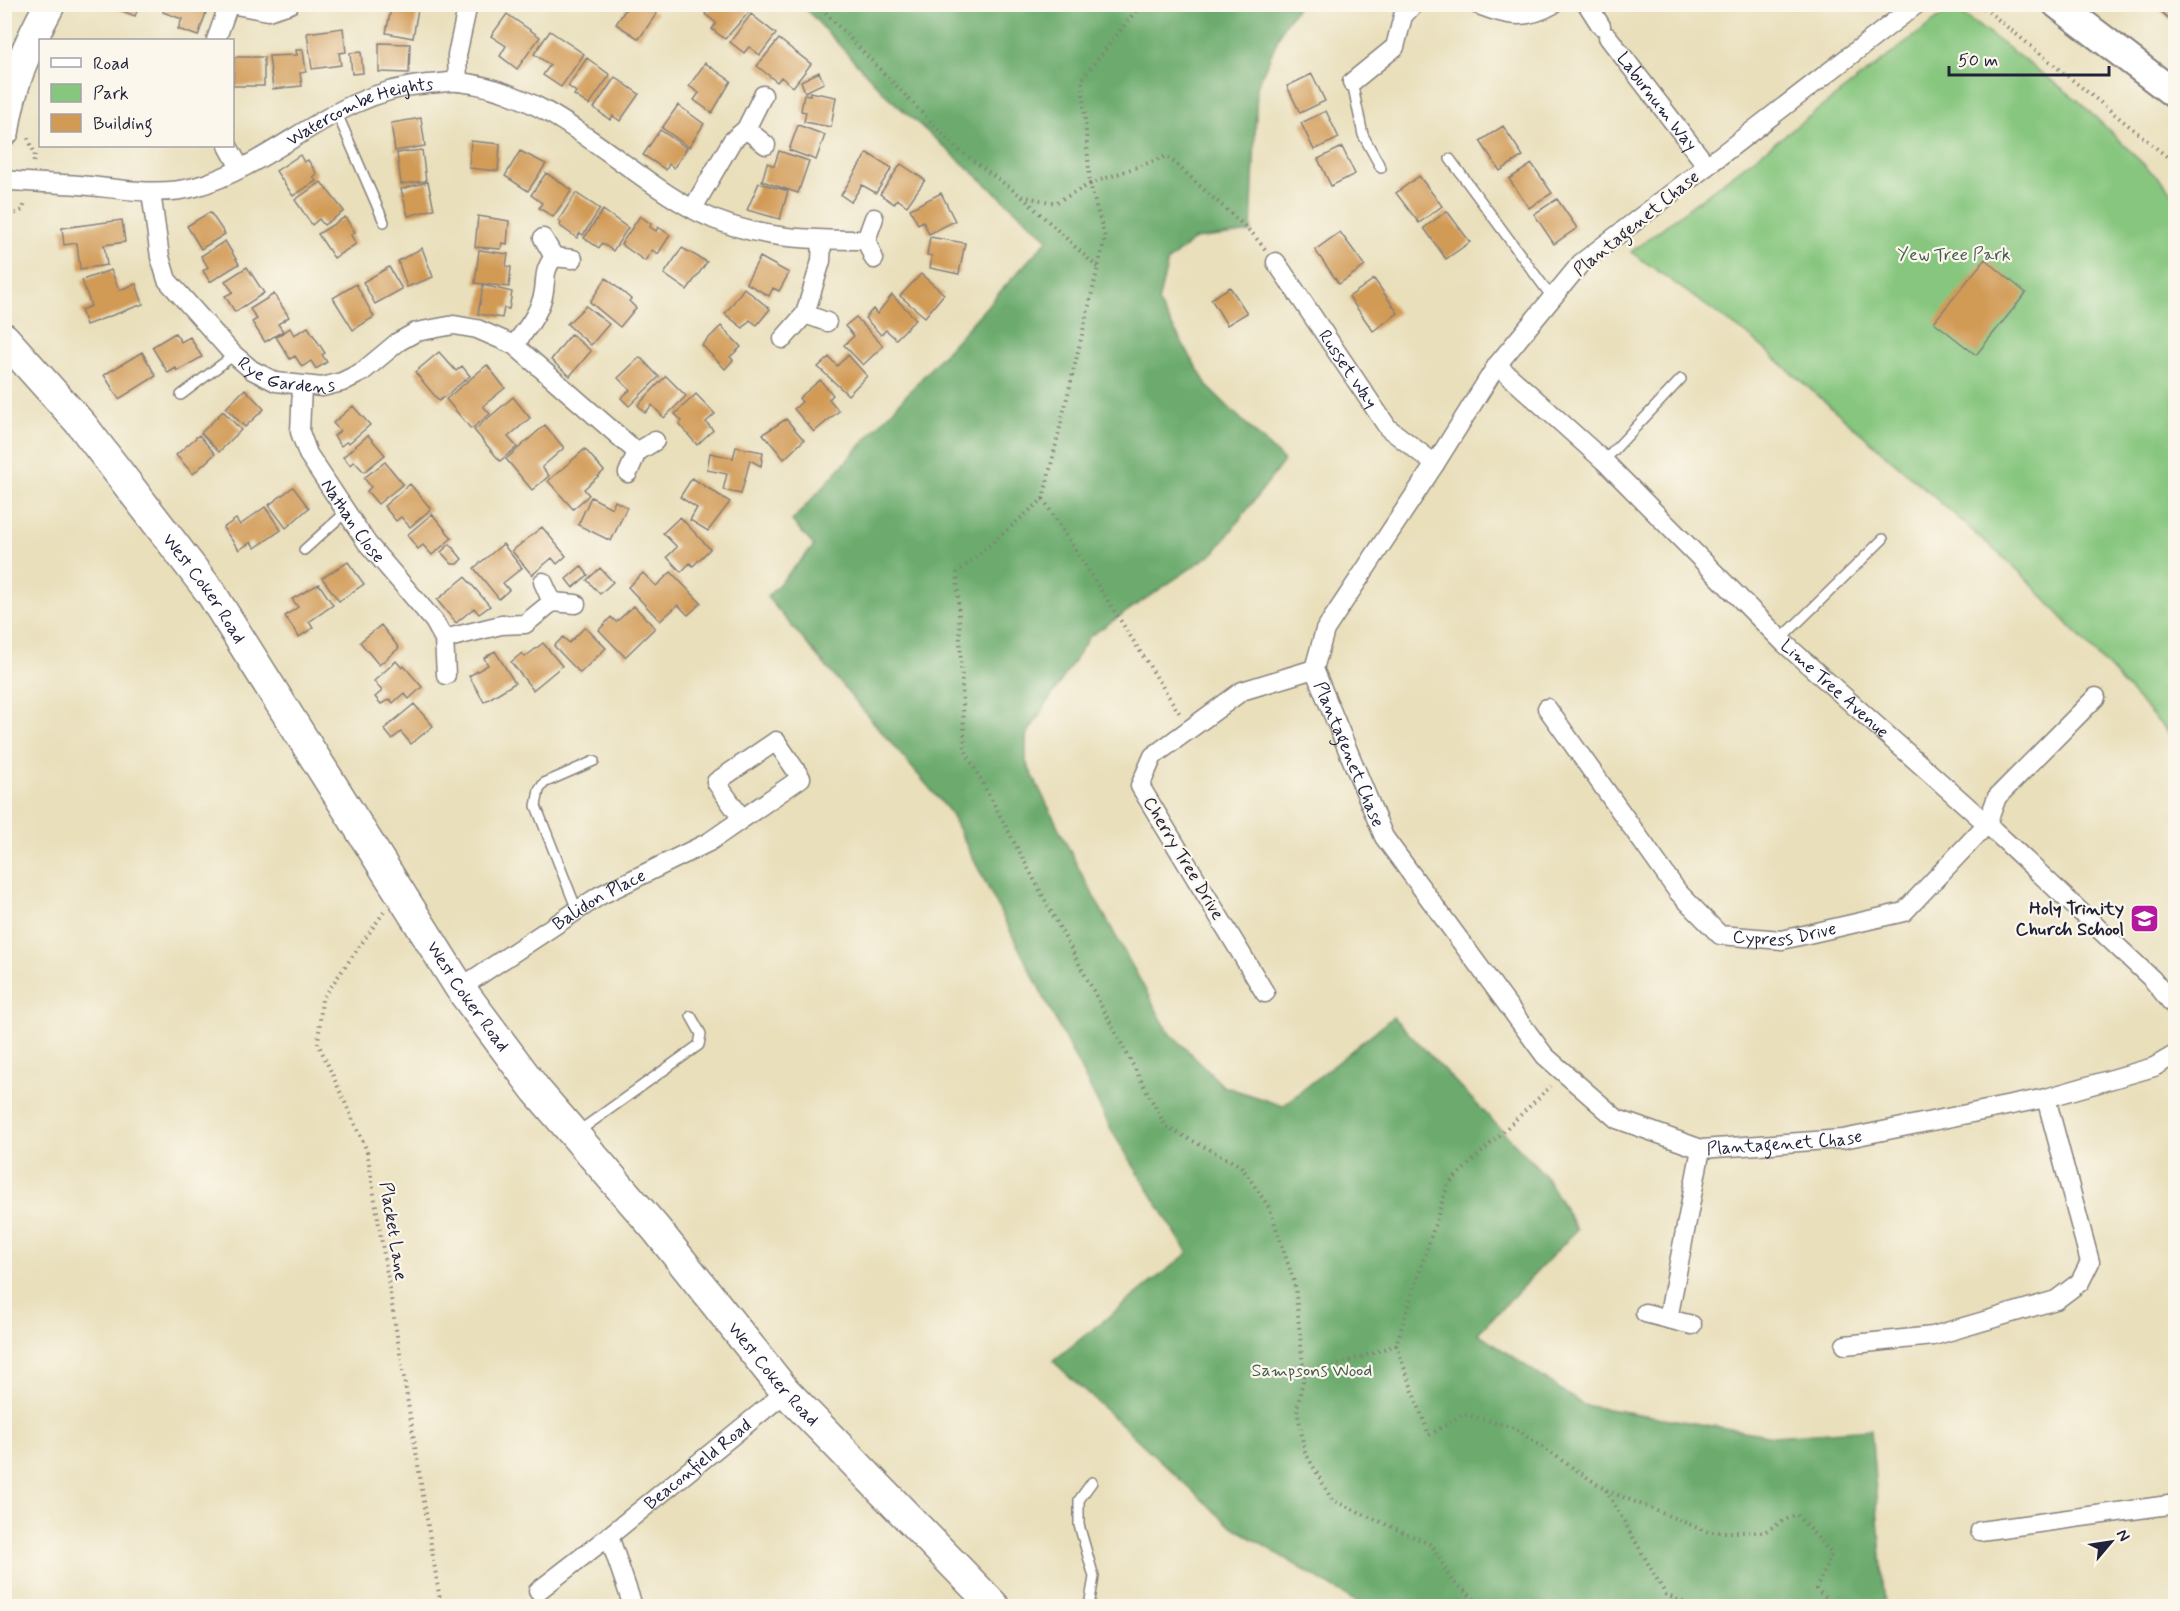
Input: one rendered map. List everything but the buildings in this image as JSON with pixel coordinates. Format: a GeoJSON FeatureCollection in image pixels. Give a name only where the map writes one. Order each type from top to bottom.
{"type":"FeatureCollection","features":[{"type":"Feature","properties":{"kind":"highway"},"geometry":{"type":"LineString","coordinates":[[4,131],[7,112],[26,48],[50,4]]}},
{"type":"Feature","properties":{"kind":"highway"},"geometry":{"type":"LineString","coordinates":[[4,70],[26,48]]}},
{"type":"Feature","properties":{"kind":"highway","name":"West Coker Road"},"geometry":{"type":"LineString","coordinates":[[4,338],[82,425],[211,593],[460,988],[536,1090],[656,1229],[786,1392],[994,1606]]}},
{"type":"Feature","properties":{"kind":"main road"},"geometry":{"type":"LineString","coordinates":[[2057,4],[2175,95]]}},
{"type":"Feature","properties":{"kind":"street"},"geometry":{"type":"LineString","coordinates":[[216,39],[229,4],[268,11],[290,4]]}},
{"type":"Feature","properties":{"kind":"street"},"geometry":{"type":"LineString","coordinates":[[458,82],[457,55],[468,4]]}},
{"type":"Feature","properties":{"kind":"street"},"geometry":{"type":"LineString","coordinates":[[1352,82],[1395,47],[1403,16],[1414,4]]}},
{"type":"Feature","properties":{"kind":"street"},"geometry":{"type":"LineString","coordinates":[[1476,4],[1507,16],[1541,12],[1554,4]]}},
{"type":"Feature","properties":{"kind":"street","name":"Laburnum Way"},"geometry":{"type":"LineString","coordinates":[[1587,4],[1605,32],[1707,166]]}},
{"type":"Feature","properties":{"kind":"street","name":"Plantagenet Chase"},"geometry":{"type":"LineString","coordinates":[[1917,4],[1581,263],[1551,296],[1497,365],[1435,464],[1325,630],[1314,669],[1384,837],[1545,1056],[1617,1119],[1701,1149],[1843,1139],[2046,1098],[2154,1067],[2175,1054]]}},
{"type":"Feature","properties":{"kind":"street","name":"Watercombe Heights"},"geometry":{"type":"LineString","coordinates":[[4,180],[151,192],[194,187],[240,168],[336,111],[376,95],[411,86],[458,82],[501,90],[530,101],[693,208],[725,224],[751,232],[822,240],[866,240]]}},
{"type":"Feature","properties":{"kind":"street"},"geometry":{"type":"LineString","coordinates":[[693,208],[732,141],[746,129],[763,95]]}},
{"type":"Feature","properties":{"kind":"street"},"geometry":{"type":"LineString","coordinates":[[746,129],[766,145]]}},
{"type":"Feature","properties":{"kind":"street"},"geometry":{"type":"LineString","coordinates":[[229,147],[240,168]]}},
{"type":"Feature","properties":{"kind":"street","name":"Rye Gardens"},"geometry":{"type":"LineString","coordinates":[[151,192],[160,257],[167,280],[234,356],[252,370],[276,382],[322,387],[342,382],[362,372],[398,342],[416,332],[454,325],[477,329],[514,345],[637,452]]}},
{"type":"Feature","properties":{"kind":"street"},"geometry":{"type":"LineString","coordinates":[[874,218],[866,240],[874,259]]}},
{"type":"Feature","properties":{"kind":"street"},"geometry":{"type":"LineString","coordinates":[[543,238],[554,257]]}},
{"type":"Feature","properties":{"kind":"street"},"geometry":{"type":"LineString","coordinates":[[783,339],[805,314],[821,261],[822,240]]}},
{"type":"Feature","properties":{"kind":"street"},"geometry":{"type":"LineString","coordinates":[[554,257],[573,259]]}},
{"type":"Feature","properties":{"kind":"street"},"geometry":{"type":"LineString","coordinates":[[514,345],[529,327],[537,310],[543,296],[546,268],[554,257]]}},
{"type":"Feature","properties":{"kind":"street","name":"Russet Way"},"geometry":{"type":"LineString","coordinates":[[1276,262],[1389,428],[1435,464]]}},
{"type":"Feature","properties":{"kind":"street"},"geometry":{"type":"LineString","coordinates":[[805,314],[827,322]]}},
{"type":"Feature","properties":{"kind":"street","name":"Lime Tree Avenue"},"geometry":{"type":"LineString","coordinates":[[1497,365],[1604,461],[1780,639],[1987,825],[2152,979],[2175,1008]]}},
{"type":"Feature","properties":{"kind":"street","name":"Nathan Close"},"geometry":{"type":"LineString","coordinates":[[302,386],[300,432],[308,454],[346,512],[394,577],[424,606],[444,639],[446,675]]}},
{"type":"Feature","properties":{"kind":"street"},"geometry":{"type":"LineString","coordinates":[[628,473],[637,452],[654,441]]}},
{"type":"Feature","properties":{"kind":"street"},"geometry":{"type":"LineString","coordinates":[[543,582],[552,602]]}},
{"type":"Feature","properties":{"kind":"street"},"geometry":{"type":"LineString","coordinates":[[444,639],[501,625],[525,624],[552,602],[576,604]]}},
{"type":"Feature","properties":{"kind":"street","name":"Cherry Tree Drive"},"geometry":{"type":"LineString","coordinates":[[1265,993],[1140,786],[1154,756],[1242,692],[1314,669]]}},
{"type":"Feature","properties":{"kind":"street"},"geometry":{"type":"LineString","coordinates":[[1987,825],[1997,797],[2096,696]]}},
{"type":"Feature","properties":{"kind":"street","name":"Cypress Drive"},"geometry":{"type":"LineString","coordinates":[[1547,708],[1678,892],[1720,935],[1782,940],[1904,912],[1987,825]]}},
{"type":"Feature","properties":{"kind":"street","name":"Balidon Place"},"geometry":{"type":"LineString","coordinates":[[460,988],[577,910],[619,885],[709,842],[801,778],[776,741],[716,782],[741,819]]}},
{"type":"Feature","properties":{"kind":"street"},"geometry":{"type":"LineString","coordinates":[[1845,1345],[1933,1336],[2056,1299],[2080,1282],[2090,1262],[2046,1098]]}},
{"type":"Feature","properties":{"kind":"street"},"geometry":{"type":"LineString","coordinates":[[1668,1319],[1701,1149]]}},
{"type":"Feature","properties":{"kind":"street"},"geometry":{"type":"LineString","coordinates":[[1645,1313],[1692,1325]]}},
{"type":"Feature","properties":{"kind":"street","name":"Beaconfield Road"},"geometry":{"type":"LineString","coordinates":[[538,1591],[786,1392]]}},
{"type":"Feature","properties":{"kind":"street"},"geometry":{"type":"LineString","coordinates":[[1980,1531],[2175,1504]]}},
{"type":"Feature","properties":{"kind":"street"},"geometry":{"type":"LineString","coordinates":[[609,1536],[633,1606]]}},
{"type":"Feature","properties":{"kind":"lane"},"geometry":{"type":"LineString","coordinates":[[1352,82],[1363,135],[1381,168]]}},
{"type":"Feature","properties":{"kind":"lane"},"geometry":{"type":"LineString","coordinates":[[336,111],[384,222]]}},
{"type":"Feature","properties":{"kind":"lane"},"geometry":{"type":"LineString","coordinates":[[1450,159],[1551,296]]}},
{"type":"Feature","properties":{"kind":"lane"},"geometry":{"type":"LineString","coordinates":[[181,395],[234,356]]}},
{"type":"Feature","properties":{"kind":"lane"},"geometry":{"type":"LineString","coordinates":[[1604,461],[1681,379]]}},
{"type":"Feature","properties":{"kind":"lane"},"geometry":{"type":"LineString","coordinates":[[304,550],[346,512]]}},
{"type":"Feature","properties":{"kind":"lane"},"geometry":{"type":"LineString","coordinates":[[1780,639],[1883,539]]}},
{"type":"Feature","properties":{"kind":"lane"},"geometry":{"type":"LineString","coordinates":[[577,910],[536,806],[539,790],[544,783],[594,761]]}},
{"type":"Feature","properties":{"kind":"lane"},"geometry":{"type":"LineString","coordinates":[[574,1134],[699,1045],[701,1034],[691,1016]]}},
{"type":"Feature","properties":{"kind":"lane"},"geometry":{"type":"LineString","coordinates":[[1089,1606],[1094,1577],[1079,1525],[1079,1500],[1092,1482]]}},
{"type":"Feature","properties":{"kind":"path"},"geometry":{"type":"LineString","coordinates":[[817,4],[956,148],[1021,196],[1098,268]]}},
{"type":"Feature","properties":{"kind":"path"},"geometry":{"type":"LineString","coordinates":[[1021,196],[1055,203],[1090,184],[1082,78],[1141,4]]}},
{"type":"Feature","properties":{"kind":"path"},"geometry":{"type":"LineString","coordinates":[[1978,4],[2175,164]]}},
{"type":"Feature","properties":{"kind":"path"},"geometry":{"type":"LineString","coordinates":[[1043,500],[1190,730]]}},
{"type":"Feature","properties":{"kind":"path","name":"Placket Lane"},"geometry":{"type":"LineString","coordinates":[[399,891],[322,999],[318,1043],[367,1151],[441,1606]]}},
{"type":"Feature","properties":{"kind":"path"},"geometry":{"type":"LineString","coordinates":[[1564,1073],[1448,1184],[1396,1345],[1429,1435],[1464,1414],[1514,1428],[1606,1490],[1708,1532],[1764,1532],[1796,1514],[1832,1554],[1816,1589],[1835,1606]]}},
{"type":"Feature","properties":{"kind":"path"},"geometry":{"type":"LineString","coordinates":[[1304,1376],[1396,1345]]}},
{"type":"Feature","properties":{"kind":"path"},"geometry":{"type":"LineString","coordinates":[[1606,1490],[1666,1594],[1692,1606]]}},
{"type":"Feature","properties":{"kind":"green space","name":"Sampsons Wood"},"geometry":{"type":"Polygon","coordinates":[[[802,5],[1299,5],[1284,25],[1257,87],[1251,232],[1195,239],[1168,261],[1158,302],[1208,387],[1284,461],[1215,552],[1089,637],[1026,736],[1026,762],[1080,871],[1168,1031],[1223,1086],[1283,1106],[1393,1017],[1544,1174],[1577,1230],[1478,1333],[1583,1405],[1774,1436],[1871,1429],[1885,1606],[1363,1606],[1227,1523],[1053,1361],[1188,1253],[1113,1133],[949,811],[767,597],[814,546],[792,521],[1048,239],[887,96],[802,5]]]}},
{"type":"Feature","properties":{"kind":"green space","name":"Yew Tree Park"},"geometry":{"type":"Polygon","coordinates":[[[1953,7],[2079,101],[2175,195],[2175,740],[2020,572],[1753,339],[1631,252],[1953,7]]]}},
{"type":"Feature","properties":{"kind":"place","name":"Holy Trinity Church School"},"geometry":{"type":"Point","coordinates":[2145,918]}}]}
